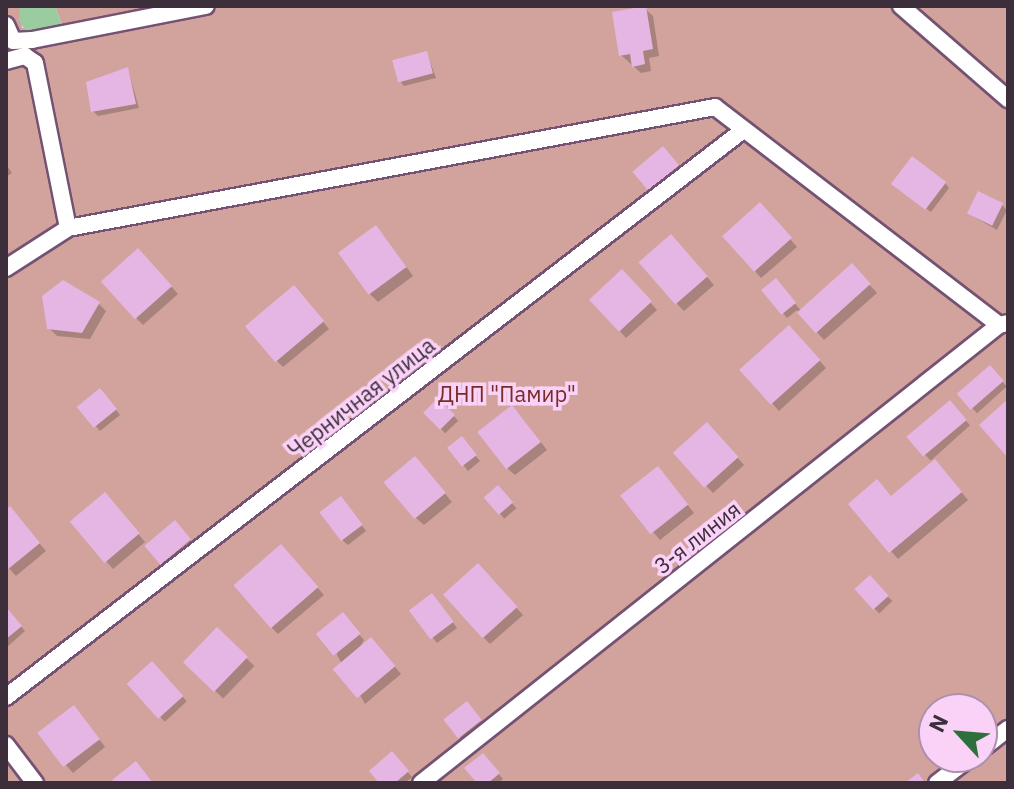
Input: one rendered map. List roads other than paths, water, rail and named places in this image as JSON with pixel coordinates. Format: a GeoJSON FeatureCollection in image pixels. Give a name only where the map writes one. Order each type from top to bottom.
{"type":"FeatureCollection","features":[{"type":"Feature","properties":{"kind":"street"},"geometry":{"type":"LineString","coordinates":[[6,25],[13,41],[32,40],[206,6]]}},
{"type":"Feature","properties":{"kind":"street"},"geometry":{"type":"LineString","coordinates":[[901,6],[1008,99]]}},
{"type":"Feature","properties":{"kind":"street"},"geometry":{"type":"LineString","coordinates":[[6,61],[25,56],[35,63],[68,228]]}},
{"type":"Feature","properties":{"kind":"street"},"geometry":{"type":"LineString","coordinates":[[6,268],[68,228],[715,107],[742,131],[1004,324]]}},
{"type":"Feature","properties":{"kind":"street","name":"Черничная улица"},"geometry":{"type":"LineString","coordinates":[[6,697],[742,131]]}},
{"type":"Feature","properties":{"kind":"street","name":"3-я линия"},"geometry":{"type":"LineString","coordinates":[[421,783],[1004,324]]}},
{"type":"Feature","properties":{"kind":"street"},"geometry":{"type":"LineString","coordinates":[[6,745],[35,783]]}},
{"type":"Feature","properties":{"kind":"park label","name":"ДНП \"Памир\""},"geometry":{"type":"Point","coordinates":[507,394]}}]}
